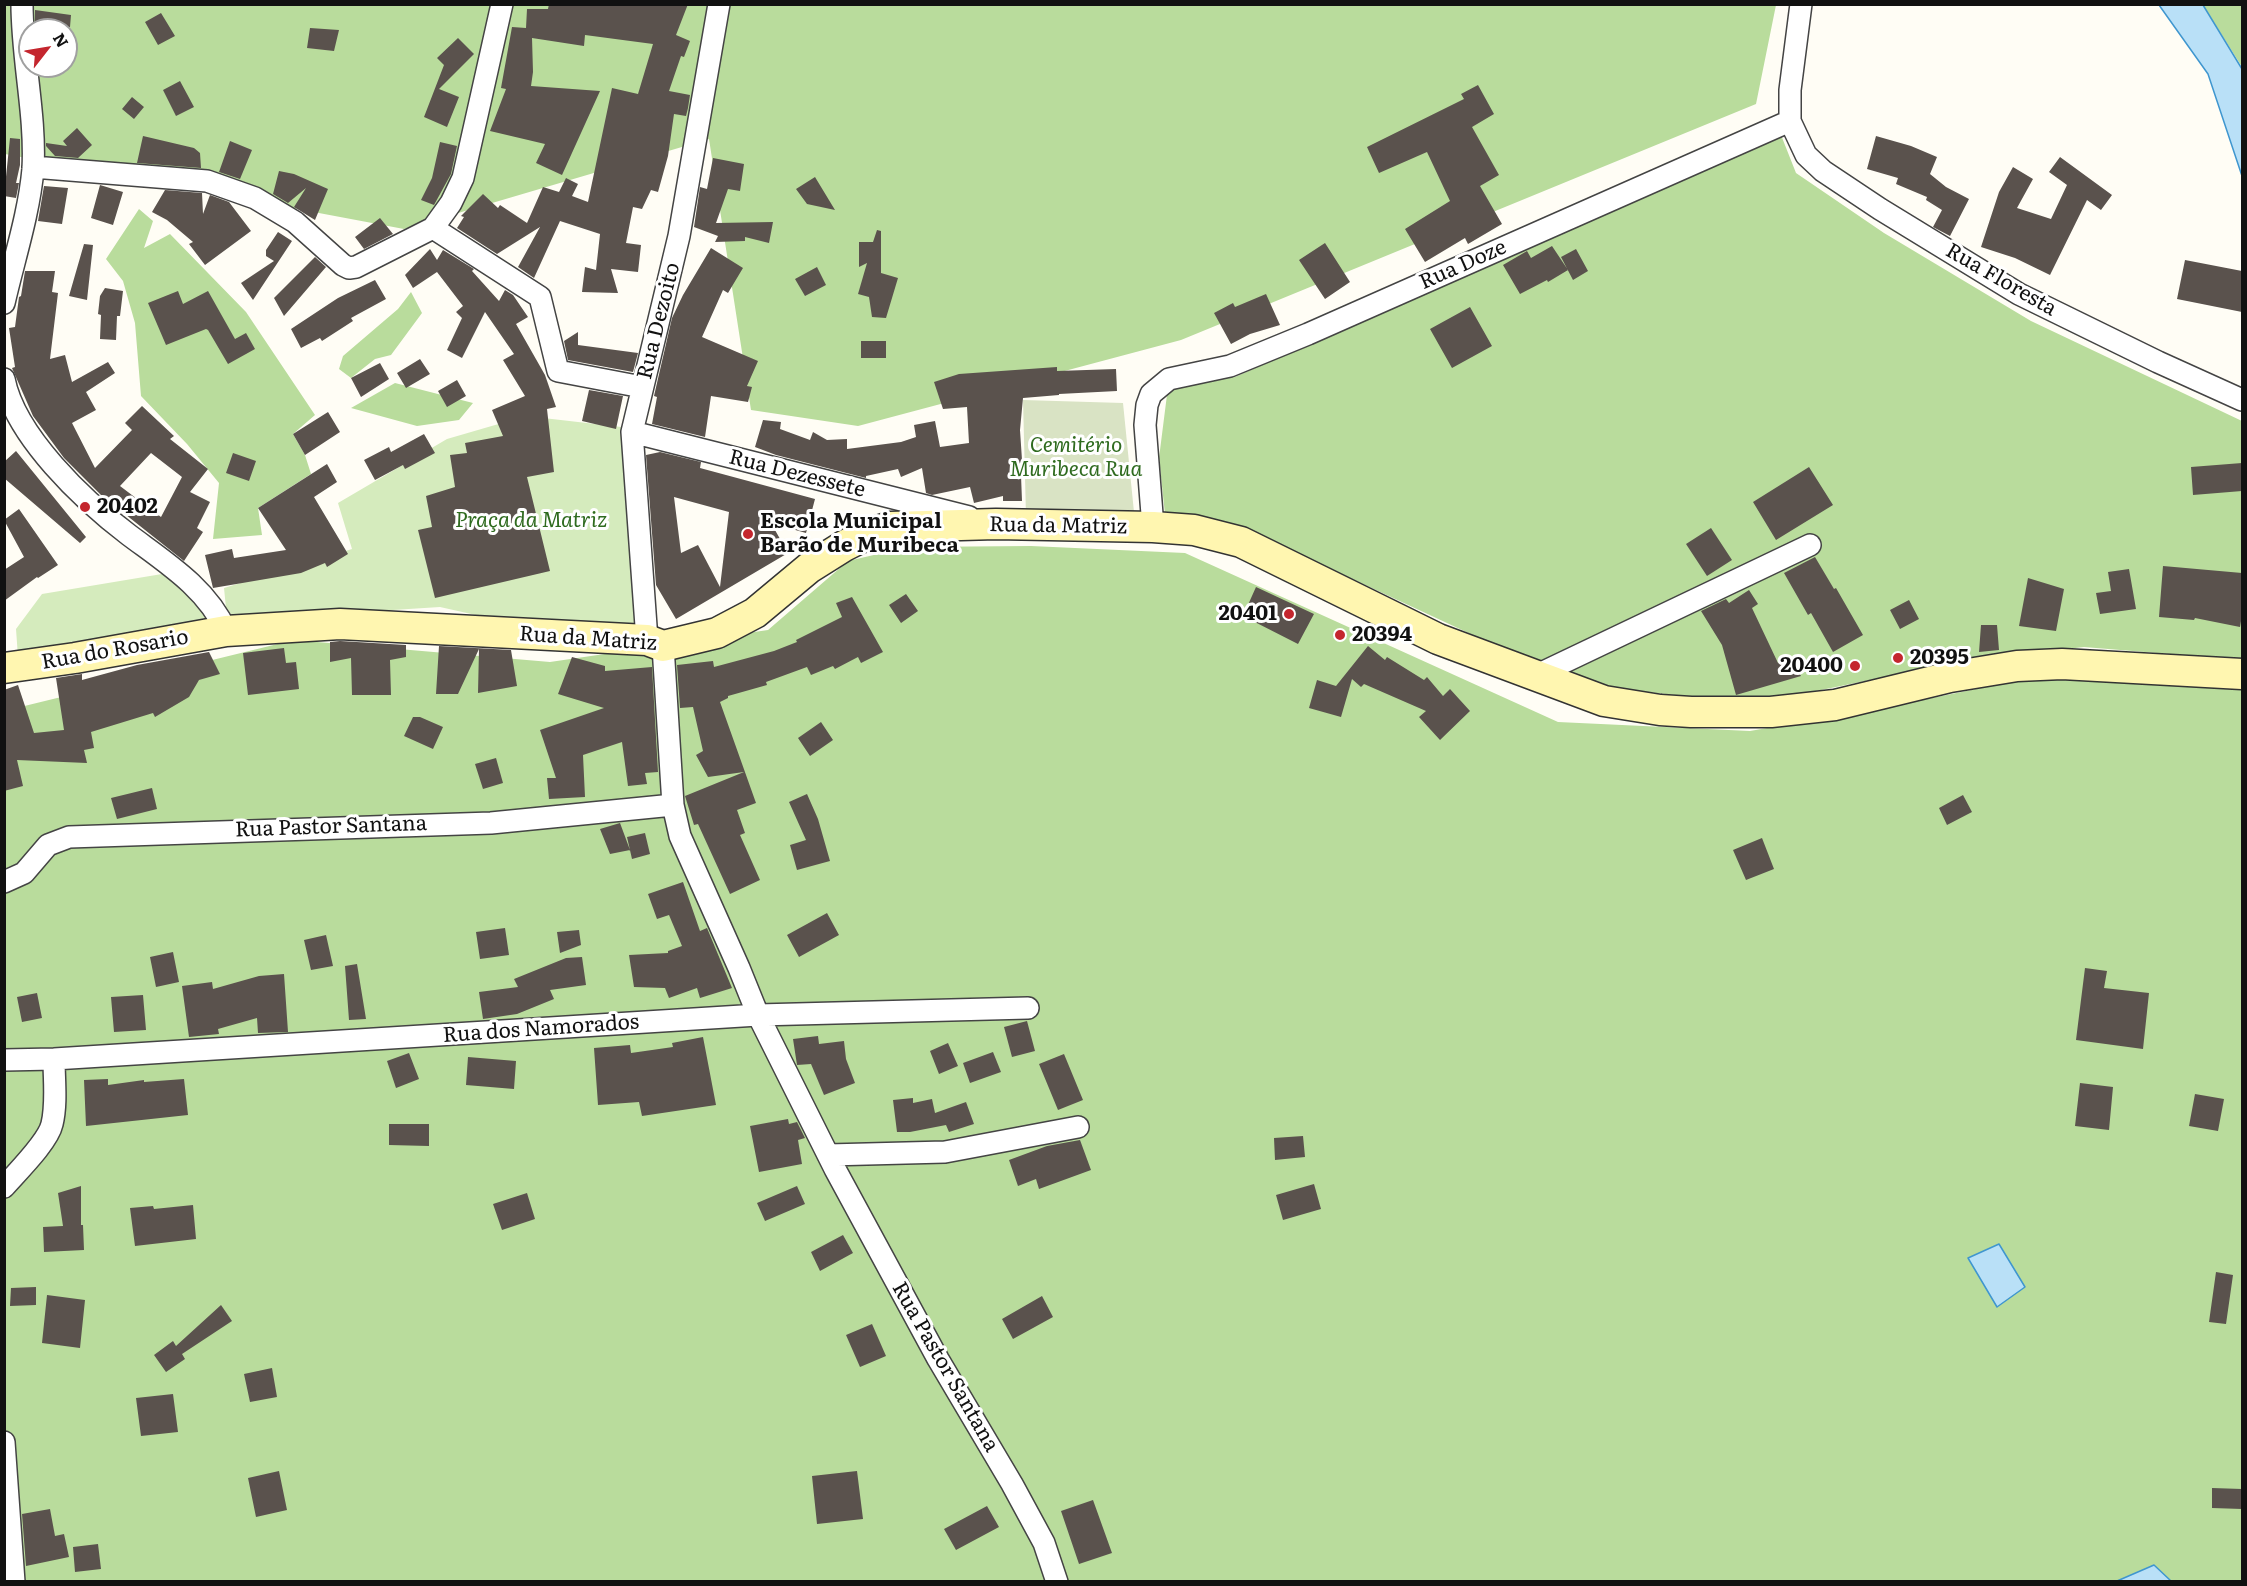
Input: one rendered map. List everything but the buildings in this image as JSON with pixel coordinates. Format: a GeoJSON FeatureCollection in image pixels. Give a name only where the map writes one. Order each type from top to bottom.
{"type":"FeatureCollection","features":[{"type":"Feature","properties":{"kind":"street"},"geometry":{"type":"LineString","coordinates":[[4,303],[33,168],[22,39],[22,4]]}},
{"type":"Feature","properties":{"kind":"street"},"geometry":{"type":"LineString","coordinates":[[33,168],[207,181],[255,198],[295,222],[330,255],[349,268],[364,263],[433,228],[451,203],[463,178],[502,4]]}},
{"type":"Feature","properties":{"kind":"street","name":"Rua Dezoito"},"geometry":{"type":"LineString","coordinates":[[655,643],[632,432],[680,236],[719,4]]}},
{"type":"Feature","properties":{"kind":"street"},"geometry":{"type":"LineString","coordinates":[[1790,122],[1790,90],[1802,4]]}},
{"type":"Feature","properties":{"kind":"street","name":"Rua Floresta"},"geometry":{"type":"LineString","coordinates":[[1790,122],[1806,154],[1823,171],[1880,209],[2019,294],[2147,357],[2242,400]]}},
{"type":"Feature","properties":{"kind":"street","name":"Rua Doze"},"geometry":{"type":"LineString","coordinates":[[1153,527],[1145,425],[1147,405],[1151,394],[1169,379],[1230,366],[1790,122]]}},
{"type":"Feature","properties":{"kind":"street"},"geometry":{"type":"LineString","coordinates":[[433,228],[540,297],[558,371],[642,387]]}},
{"type":"Feature","properties":{"kind":"street"},"geometry":{"type":"LineString","coordinates":[[4,379],[13,406],[30,437],[71,484],[126,533],[181,573],[205,598],[226,631]]}},
{"type":"Feature","properties":{"kind":"street","name":"Rua Dezessete"},"geometry":{"type":"LineString","coordinates":[[632,432],[996,524]]}},
{"type":"Feature","properties":{"kind":"street","name":"Rua da Matriz"},"geometry":{"type":"LineString","coordinates":[[226,631],[340,624],[655,643],[717,633],[754,613],[809,568],[866,535],[890,527],[996,524],[1153,527],[1194,530],[1240,542],[1438,639],[1604,701],[1691,712],[1771,712],[1835,705],[1950,677],[2017,666],[2062,664],[2242,674]]}},
{"type":"Feature","properties":{"kind":"street"},"geometry":{"type":"LineString","coordinates":[[1535,676],[1810,545]]}},
{"type":"Feature","properties":{"kind":"street","name":"Rua do Rosario"},"geometry":{"type":"LineString","coordinates":[[4,668],[75,658],[226,631]]}},
{"type":"Feature","properties":{"kind":"street","name":"Rua Pastor Santana"},"geometry":{"type":"LineString","coordinates":[[655,643],[673,805],[680,836],[758,1015],[828,1155],[938,1359],[1044,1543],[1057,1581]]}},
{"type":"Feature","properties":{"kind":"street","name":"Rua Pastor Santana"},"geometry":{"type":"LineString","coordinates":[[4,882],[24,873],[48,845],[69,837],[491,822],[673,805]]}},
{"type":"Feature","properties":{"kind":"street","name":"Rua dos Namorados"},"geometry":{"type":"LineString","coordinates":[[4,1060],[54,1059],[758,1015],[1028,1008]]}},
{"type":"Feature","properties":{"kind":"street"},"geometry":{"type":"LineString","coordinates":[[4,1187],[44,1141],[52,1126],[54,1059]]}},
{"type":"Feature","properties":{"kind":"street"},"geometry":{"type":"LineString","coordinates":[[828,1155],[945,1152],[1078,1127]]}},
{"type":"Feature","properties":{"kind":"street"},"geometry":{"type":"LineString","coordinates":[[4,1442],[14,1581]]}},
{"type":"Feature","properties":{"kind":"green space"},"geometry":{"type":"Polygon","coordinates":[[[4,5],[1776,5],[1756,104],[1181,340],[858,426],[751,410],[709,139],[404,229],[5,154],[4,5]]]}},
{"type":"Feature","properties":{"kind":"green space"},"geometry":{"type":"Polygon","coordinates":[[[2203,5],[2242,5],[2242,67],[2203,5]]]}},
{"type":"Feature","properties":{"kind":"green space"},"geometry":{"type":"Polygon","coordinates":[[[1781,135],[1796,173],[1884,233],[2031,321],[2242,421],[2242,660],[2084,647],[1963,661],[1782,698],[1694,697],[1590,686],[1533,663],[1249,531],[1215,519],[1165,514],[1159,458],[1169,379],[1235,377],[1781,135]]]}},
{"type":"Feature","properties":{"kind":"green space"},"geometry":{"type":"Polygon","coordinates":[[[139,209],[153,221],[144,248],[170,234],[246,312],[315,415],[293,434],[305,455],[311,474],[258,508],[262,535],[213,539],[219,483],[187,444],[141,396],[135,323],[123,281],[106,259],[139,209]]]}},
{"type":"Feature","properties":{"kind":"green space"},"geometry":{"type":"Polygon","coordinates":[[[411,292],[422,313],[391,355],[375,359],[351,378],[339,369],[343,356],[398,309],[411,292]]]}},
{"type":"Feature","properties":{"kind":"green space"},"geometry":{"type":"Polygon","coordinates":[[[395,383],[473,403],[459,420],[417,426],[351,408],[395,383]]]}},
{"type":"Feature","properties":{"kind":"green space","name":"Cemitério Muribeca Rua"},"geometry":{"type":"Polygon","coordinates":[[[1023,400],[1123,403],[1135,522],[1026,516],[1023,400]]]}},
{"type":"Feature","properties":{"kind":"green space","name":"Praça da Matriz"},"geometry":{"type":"Polygon","coordinates":[[[526,416],[630,428],[638,627],[507,622],[440,607],[236,620],[226,608],[224,588],[352,549],[338,503],[447,439],[526,416]]]}},
{"type":"Feature","properties":{"kind":"green space"},"geometry":{"type":"Polygon","coordinates":[[[1031,546],[1185,553],[1558,722],[1750,731],[1893,706],[2093,665],[2242,677],[2242,1581],[5,1581],[4,711],[294,640],[550,662],[768,630],[848,561],[908,547],[1031,546]]]}},
{"type":"Feature","properties":{"kind":"green space"},"geometry":{"type":"Polygon","coordinates":[[[174,572],[221,625],[18,657],[16,629],[42,594],[174,572]]]}},
{"type":"Feature","properties":{"kind":"water"},"geometry":{"type":"Polygon","coordinates":[[[2159,5],[2203,5],[2242,69],[2242,176],[2208,74],[2159,5]]]}},
{"type":"Feature","properties":{"kind":"water"},"geometry":{"type":"Polygon","coordinates":[[[1999,1244],[2025,1287],[1997,1307],[1968,1258],[1999,1244]]]}},
{"type":"Feature","properties":{"kind":"water"},"geometry":{"type":"Polygon","coordinates":[[[2154,1565],[2171,1581],[2117,1581],[2154,1565]]]}},
{"type":"Feature","properties":{"kind":"place","name":"20402"},"geometry":{"type":"Point","coordinates":[85,507]}},
{"type":"Feature","properties":{"kind":"place","name":"Escola Municipal Barão de Muribeca"},"geometry":{"type":"Point","coordinates":[748,534]}},
{"type":"Feature","properties":{"kind":"place","name":"20401"},"geometry":{"type":"Point","coordinates":[1289,614]}},
{"type":"Feature","properties":{"kind":"place","name":"20394"},"geometry":{"type":"Point","coordinates":[1340,635]}},
{"type":"Feature","properties":{"kind":"place","name":"20395"},"geometry":{"type":"Point","coordinates":[1898,658]}},
{"type":"Feature","properties":{"kind":"place","name":"20400"},"geometry":{"type":"Point","coordinates":[1855,666]}}]}
